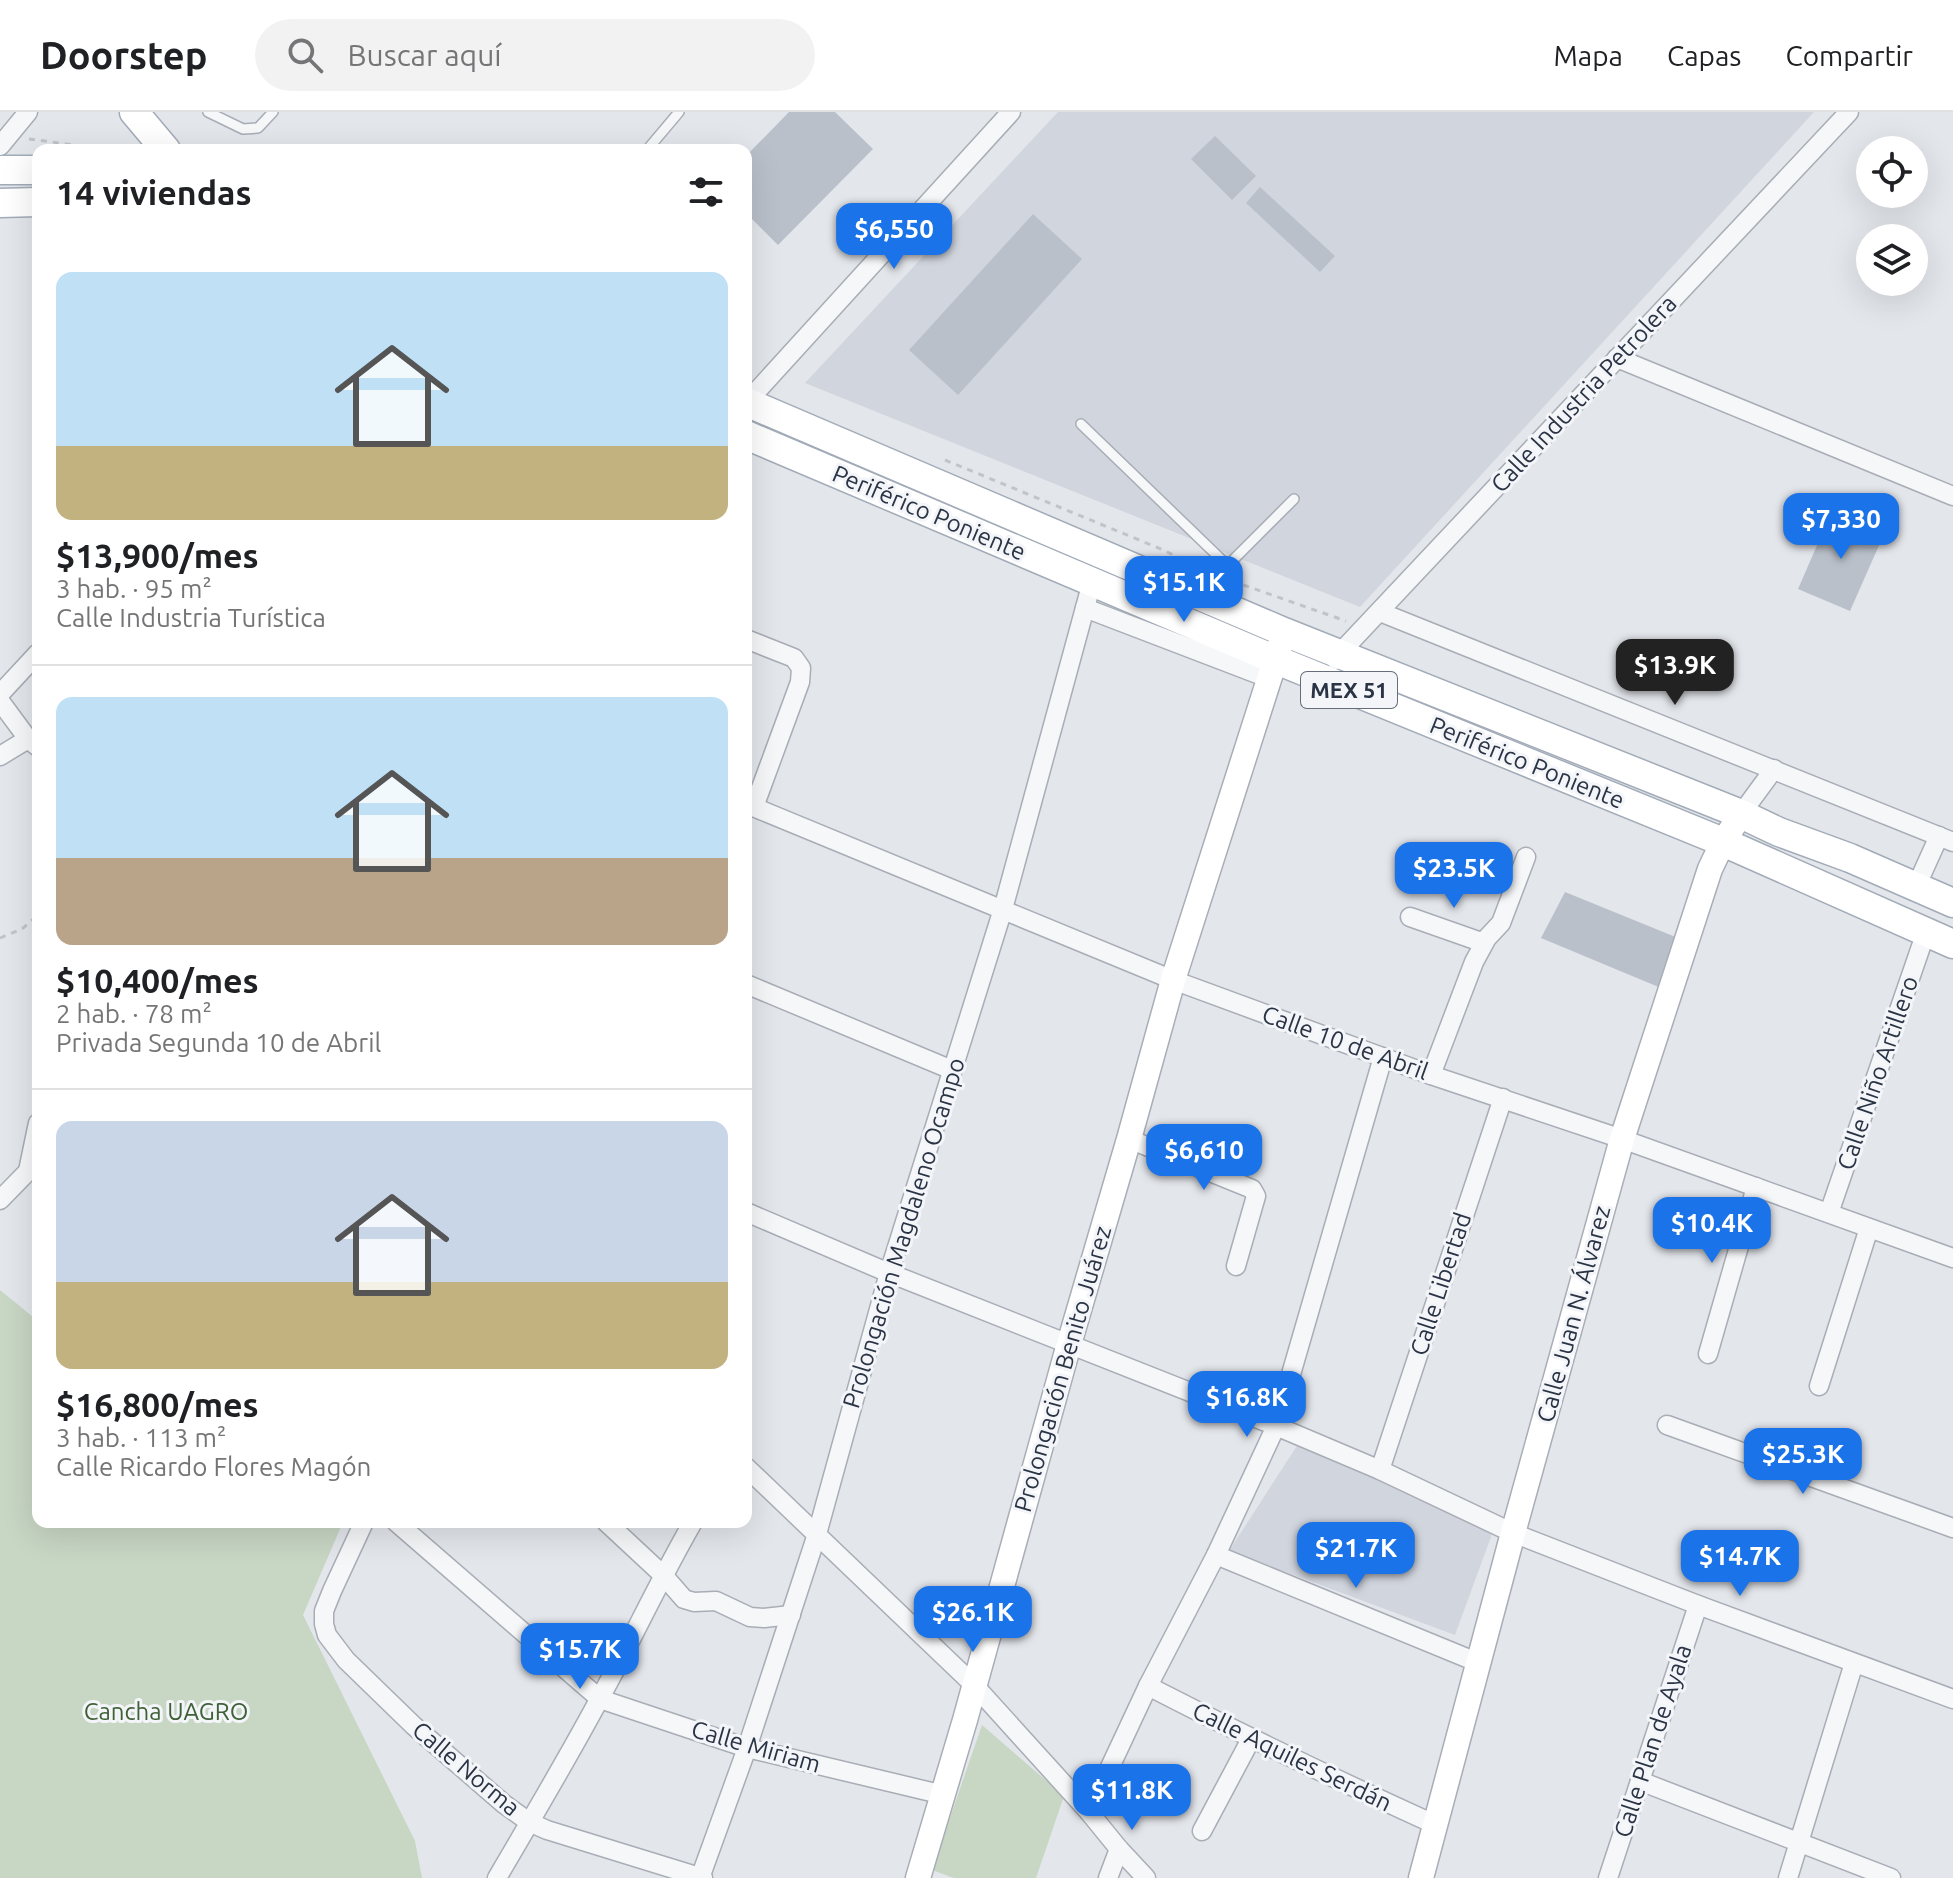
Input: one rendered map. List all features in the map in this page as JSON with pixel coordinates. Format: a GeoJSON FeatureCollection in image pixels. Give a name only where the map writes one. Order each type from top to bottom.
{"type":"FeatureCollection","features":[{"type":"Feature","properties":{"kind":"main road"},"geometry":{"type":"LineString","coordinates":[[134,112],[161,144]]}},
{"type":"Feature","properties":{"kind":"main road"},"geometry":{"type":"LineString","coordinates":[[0,170],[32,170]]}},
{"type":"Feature","properties":{"kind":"main road"},"geometry":{"type":"LineString","coordinates":[[0,203],[32,202]]}},
{"type":"Feature","properties":{"kind":"main road","name":"Periférico Poniente"},"geometry":{"type":"LineString","coordinates":[[752,405],[1284,632],[1850,858],[1953,903]]}},
{"type":"Feature","properties":{"kind":"main road","name":"Periférico Poniente"},"geometry":{"type":"LineString","coordinates":[[752,438],[1088,595],[1184,621],[1271,668],[1324,680],[1723,842],[1953,944]]}},
{"type":"Feature","properties":{"kind":"street"},"geometry":{"type":"LineString","coordinates":[[4,141],[28,112]]}},
{"type":"Feature","properties":{"kind":"street"},"geometry":{"type":"LineString","coordinates":[[752,395],[1011,112]]}},
{"type":"Feature","properties":{"kind":"street","name":"Calle Industria Petrolera"},"geometry":{"type":"LineString","coordinates":[[1324,680],[1339,654],[1849,112]]}},
{"type":"Feature","properties":{"kind":"street"},"geometry":{"type":"LineString","coordinates":[[1617,358],[1953,496]]}},
{"type":"Feature","properties":{"kind":"street"},"geometry":{"type":"LineString","coordinates":[[1088,595],[1271,668]]}},
{"type":"Feature","properties":{"kind":"street","name":"Prolongación Magdaleno Ocampo"},"geometry":{"type":"LineString","coordinates":[[701,1878],[817,1534],[889,1273],[1003,909],[1088,595]]}},
{"type":"Feature","properties":{"kind":"street"},"geometry":{"type":"LineString","coordinates":[[1380,612],[1946,839],[1916,887]]}},
{"type":"Feature","properties":{"kind":"street","name":"Prolongación Benito Juárez"},"geometry":{"type":"LineString","coordinates":[[918,1878],[1173,980],[1284,632]]}},
{"type":"Feature","properties":{"kind":"street"},"geometry":{"type":"LineString","coordinates":[[752,641],[794,658],[801,668],[800,682],[752,800]]}},
{"type":"Feature","properties":{"kind":"street"},"geometry":{"type":"LineString","coordinates":[[0,694],[32,659]]}},
{"type":"Feature","properties":{"kind":"street"},"geometry":{"type":"LineString","coordinates":[[0,701],[32,742]]}},
{"type":"Feature","properties":{"kind":"street"},"geometry":{"type":"LineString","coordinates":[[0,756],[32,743]]}},
{"type":"Feature","properties":{"kind":"street","name":"Calle Juan N. Álvarez"},"geometry":{"type":"LineString","coordinates":[[1421,1878],[1622,1139],[1710,869],[1723,842],[1774,769]]}},
{"type":"Feature","properties":{"kind":"street","name":"Calle 10 de Abril"},"geometry":{"type":"LineString","coordinates":[[752,806],[1173,980],[1431,1075],[1622,1139],[1953,1258]]}},
{"type":"Feature","properties":{"kind":"street"},"geometry":{"type":"LineString","coordinates":[[1431,1075],[1474,962],[1484,943],[1501,923],[1526,857]]}},
{"type":"Feature","properties":{"kind":"street"},"geometry":{"type":"LineString","coordinates":[[1410,917],[1484,943]]}},
{"type":"Feature","properties":{"kind":"street","name":"Calle Niño Artillero"},"geometry":{"type":"LineString","coordinates":[[1829,1213],[1926,932]]}},
{"type":"Feature","properties":{"kind":"street"},"geometry":{"type":"LineString","coordinates":[[752,987],[952,1070]]}},
{"type":"Feature","properties":{"kind":"street"},"geometry":{"type":"LineString","coordinates":[[1089,1812],[1276,1426],[1383,1057]]}},
{"type":"Feature","properties":{"kind":"street","name":"Calle Libertad"},"geometry":{"type":"LineString","coordinates":[[1380,1470],[1503,1098]]}},
{"type":"Feature","properties":{"kind":"street"},"geometry":{"type":"LineString","coordinates":[[1129,1139],[1252,1189],[1256,1196],[1236,1266]]}},
{"type":"Feature","properties":{"kind":"street"},"geometry":{"type":"LineString","coordinates":[[0,1200],[32,1167]]}},
{"type":"Feature","properties":{"kind":"street"},"geometry":{"type":"LineString","coordinates":[[1708,1354],[1756,1187]]}},
{"type":"Feature","properties":{"kind":"street"},"geometry":{"type":"LineString","coordinates":[[752,1215],[889,1273],[1276,1426],[1380,1470],[1513,1533],[1953,1699]]}},
{"type":"Feature","properties":{"kind":"street"},"geometry":{"type":"LineString","coordinates":[[1819,1386],[1869,1228]]}},
{"type":"Feature","properties":{"kind":"street"},"geometry":{"type":"LineString","coordinates":[[1667,1425],[1953,1528]]}},
{"type":"Feature","properties":{"kind":"street"},"geometry":{"type":"LineString","coordinates":[[752,1473],[975,1686],[1146,1878]]}},
{"type":"Feature","properties":{"kind":"street","name":"Calle Norma"},"geometry":{"type":"LineString","coordinates":[[361,1528],[324,1611],[327,1635],[346,1660],[414,1726],[529,1822],[701,1878]]}},
{"type":"Feature","properties":{"kind":"street","name":"Calle Miriam"},"geometry":{"type":"LineString","coordinates":[[403,1528],[600,1699],[747,1748],[944,1795]]}},
{"type":"Feature","properties":{"kind":"street"},"geometry":{"type":"LineString","coordinates":[[612,1528],[684,1599],[716,1601],[750,1617],[791,1615]]}},
{"type":"Feature","properties":{"kind":"street"},"geometry":{"type":"LineString","coordinates":[[497,1878],[600,1699],[690,1528]]}},
{"type":"Feature","properties":{"kind":"street"},"geometry":{"type":"LineString","coordinates":[[1216,1555],[1479,1663]]}},
{"type":"Feature","properties":{"kind":"street","name":"Calle Plan de Ayala"},"geometry":{"type":"LineString","coordinates":[[1608,1878],[1698,1605]]}},
{"type":"Feature","properties":{"kind":"street"},"geometry":{"type":"LineString","coordinates":[[1788,1878],[1854,1663]]}},
{"type":"Feature","properties":{"kind":"street","name":"Calle Aquiles Serdán"},"geometry":{"type":"LineString","coordinates":[[1148,1686],[1251,1739],[1436,1825]]}},
{"type":"Feature","properties":{"kind":"street"},"geometry":{"type":"LineString","coordinates":[[1202,1831],[1251,1739]]}},
{"type":"Feature","properties":{"kind":"street"},"geometry":{"type":"LineString","coordinates":[[1640,1781],[1891,1878]]}},
{"type":"Feature","properties":{"kind":"street"},"geometry":{"type":"LineString","coordinates":[[1108,1878],[1119,1849]]}},
{"type":"Feature","properties":{"kind":"lane"},"geometry":{"type":"LineString","coordinates":[[208,112],[243,129],[258,128],[273,112]]}},
{"type":"Feature","properties":{"kind":"lane"},"geometry":{"type":"LineString","coordinates":[[652,144],[679,112]]}},
{"type":"Feature","properties":{"kind":"lane"},"geometry":{"type":"LineString","coordinates":[[1081,424],[1227,565]]}},
{"type":"Feature","properties":{"kind":"lane"},"geometry":{"type":"LineString","coordinates":[[1184,621],[1198,596],[1294,499]]}},
{"type":"Feature","properties":{"kind":"path"},"geometry":{"type":"LineString","coordinates":[[4,141],[40,144]]}},
{"type":"Feature","properties":{"kind":"path"},"geometry":{"type":"LineString","coordinates":[[0,938],[22,929],[32,920]]}},
{"type":"Feature","properties":{"kind":"shaded area"},"geometry":{"type":"Polygon","coordinates":[[[1058,112],[1814,112],[1360,607],[805,383],[1058,112]]]}},
{"type":"Feature","properties":{"kind":"shaded area"},"geometry":{"type":"Polygon","coordinates":[[[1300,1441],[1492,1534],[1455,1635],[1229,1551],[1300,1441]]]}},
{"type":"Feature","properties":{"kind":"green space","name":"Cancha UAGRO"},"geometry":{"type":"Polygon","coordinates":[[[0,1290],[32,1316],[32,1528],[340,1528],[303,1615],[415,1841],[422,1878],[0,1878],[0,1290]]]}},
{"type":"Feature","properties":{"kind":"green space"},"geometry":{"type":"Polygon","coordinates":[[[982,1725],[1064,1796],[1036,1878],[954,1878],[932,1870],[982,1725]]]}},
{"type":"Feature","properties":{"kind":"building"},"geometry":{"type":"Polygon","coordinates":[[[789,112],[835,112],[873,149],[778,245],[752,219],[752,150],[789,112]]]}},
{"type":"Feature","properties":{"kind":"building"},"geometry":{"type":"Polygon","coordinates":[[[1215,136],[1256,176],[1232,200],[1191,159],[1215,136]]]}},
{"type":"Feature","properties":{"kind":"building"},"geometry":{"type":"Polygon","coordinates":[[[1260,187],[1335,256],[1320,272],[1246,203],[1260,187]]]}},
{"type":"Feature","properties":{"kind":"building"},"geometry":{"type":"Polygon","coordinates":[[[1033,214],[1082,259],[958,395],[909,350],[1033,214]]]}},
{"type":"Feature","properties":{"kind":"building"},"geometry":{"type":"Polygon","coordinates":[[[1832,511],[1884,534],[1850,611],[1798,589],[1832,511]]]}},
{"type":"Feature","properties":{"kind":"building"},"geometry":{"type":"Polygon","coordinates":[[[1565,892],[1678,938],[1661,988],[1541,938],[1565,892]]]}}]}
